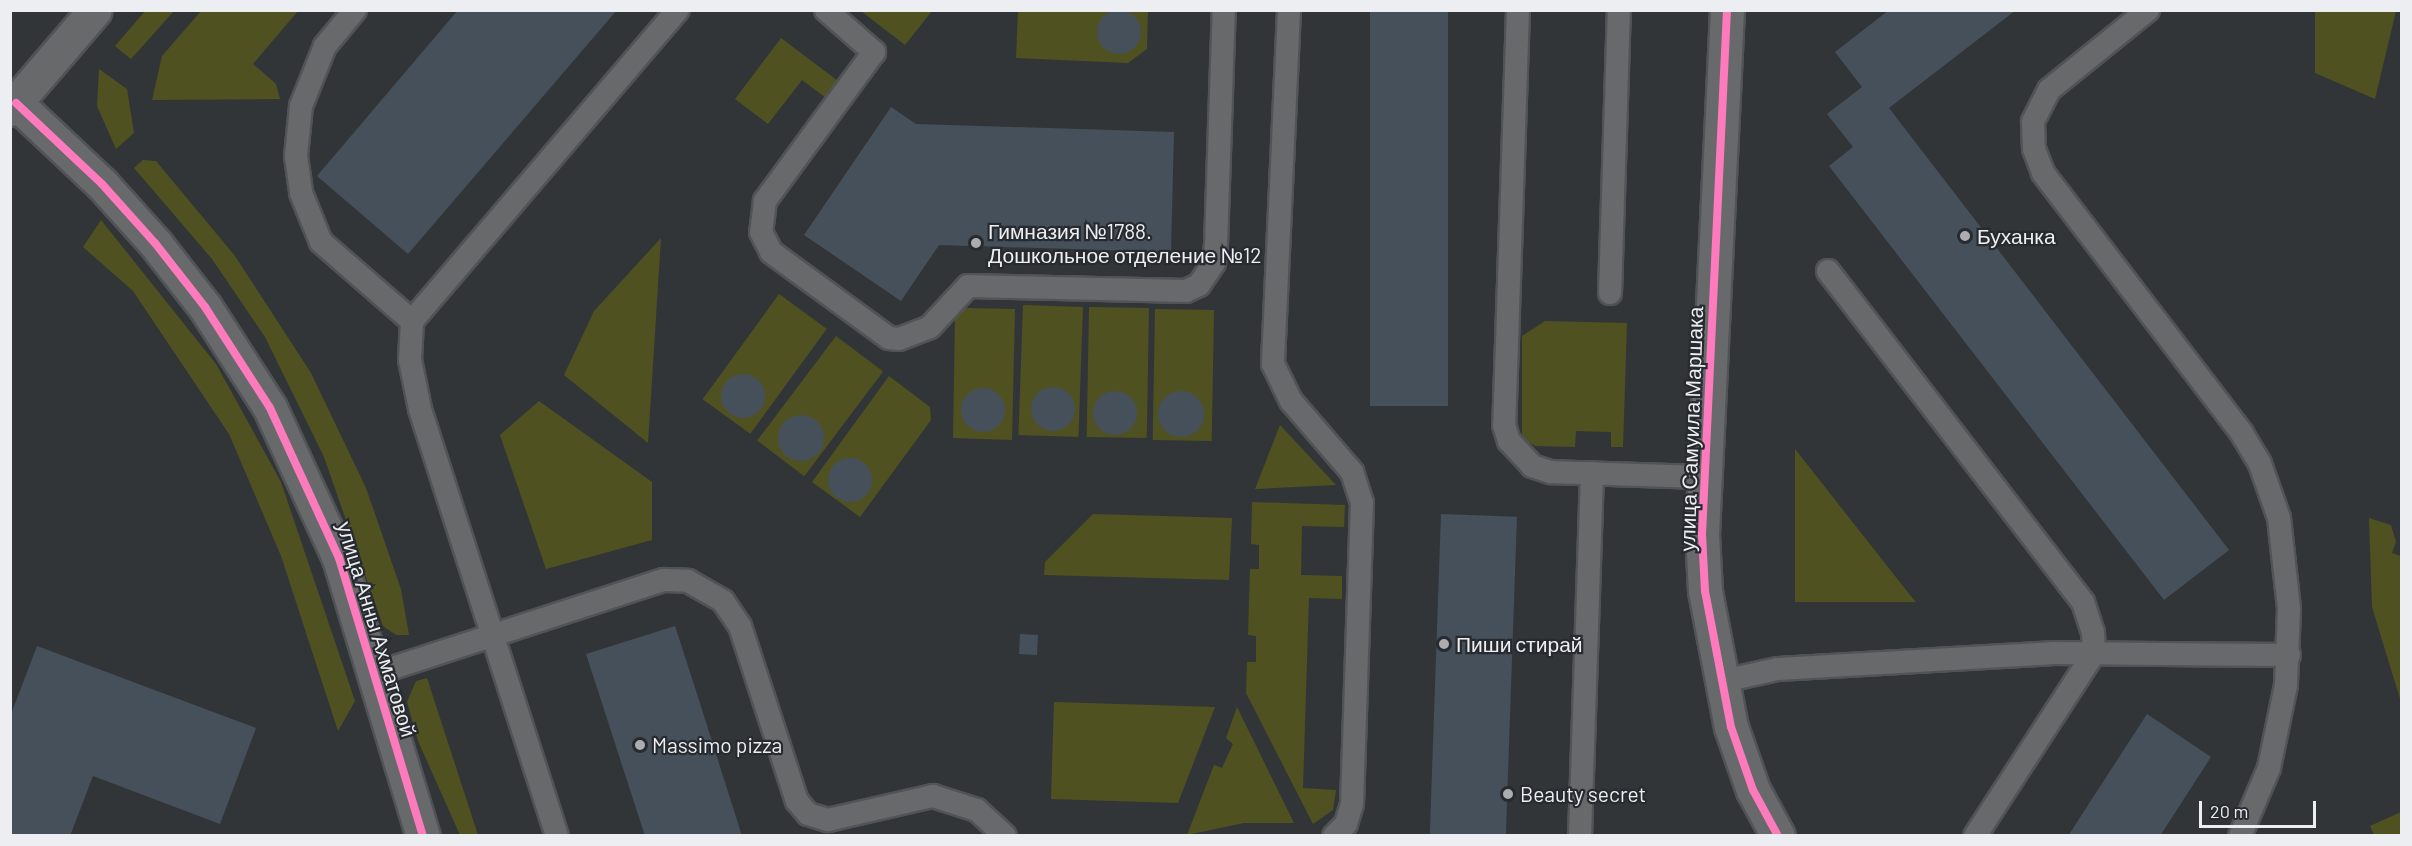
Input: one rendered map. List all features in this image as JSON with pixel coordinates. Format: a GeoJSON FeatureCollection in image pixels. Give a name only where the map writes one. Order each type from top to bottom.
{"type":"FeatureCollection","features":[{"type":"Feature","properties":{"kind":"street"},"geometry":{"type":"LineString","coordinates":[[13,106],[95,10]]}},
{"type":"Feature","properties":{"kind":"street","name":"улица Самуила Маршака"},"geometry":{"type":"LineString","coordinates":[[1727,10],[1705,477],[1705,591],[1719,682],[1752,790],[1778,836]]}},
{"type":"Feature","properties":{"kind":"street","name":"улица Анны Ахматовой"},"geometry":{"type":"LineString","coordinates":[[13,106],[142,228],[249,373],[316,500],[374,674],[423,836]]}},
{"type":"Feature","properties":{"kind":"lane"},"geometry":{"type":"LineString","coordinates":[[355,10],[325,46],[301,106],[296,156],[302,193],[321,242],[412,321]]}},
{"type":"Feature","properties":{"kind":"lane"},"geometry":{"type":"LineString","coordinates":[[557,836],[412,381],[412,321],[678,10]]}},
{"type":"Feature","properties":{"kind":"lane"},"geometry":{"type":"LineString","coordinates":[[826,10],[874,52],[765,201],[761,232],[771,252],[889,338],[898,339],[930,327],[968,286],[1186,291],[1204,280],[1216,245],[1224,10]]}},
{"type":"Feature","properties":{"kind":"lane"},"geometry":{"type":"LineString","coordinates":[[1289,10],[1273,364],[1291,401],[1352,472],[1362,503],[1352,804],[1346,824],[1334,836]]}},
{"type":"Feature","properties":{"kind":"lane"},"geometry":{"type":"LineString","coordinates":[[1518,10],[1504,425],[1509,441],[1532,466],[1592,473],[1705,477]]}},
{"type":"Feature","properties":{"kind":"lane"},"geometry":{"type":"LineString","coordinates":[[1610,293],[1619,10]]}},
{"type":"Feature","properties":{"kind":"lane"},"geometry":{"type":"LineString","coordinates":[[2148,10],[2049,90],[2034,122],[2034,149],[2043,173],[2260,464],[2282,534],[2289,655],[2276,743],[2240,836]]}},
{"type":"Feature","properties":{"kind":"lane"},"geometry":{"type":"LineString","coordinates":[[1828,271],[2083,602],[2094,653],[1975,836]]}},
{"type":"Feature","properties":{"kind":"lane"},"geometry":{"type":"LineString","coordinates":[[1580,836],[1592,473]]}},
{"type":"Feature","properties":{"kind":"lane"},"geometry":{"type":"LineString","coordinates":[[374,674],[664,580],[709,589],[740,626],[797,801],[808,814],[828,820],[933,796],[977,810],[1005,836]]}},
{"type":"Feature","properties":{"kind":"lane"},"geometry":{"type":"LineString","coordinates":[[1719,682],[1778,669],[2094,653],[2289,655]]}},
{"type":"Feature","properties":{"kind":"shaded area"},"geometry":{"type":"Polygon","coordinates":[[[146,10],[174,11],[131,59],[115,46],[146,10]]]}},
{"type":"Feature","properties":{"kind":"shaded area"},"geometry":{"type":"Polygon","coordinates":[[[201,11],[298,11],[253,64],[276,84],[280,99],[152,100],[162,56],[201,11]]]}},
{"type":"Feature","properties":{"kind":"shaded area"},"geometry":{"type":"Polygon","coordinates":[[[861,11],[932,11],[905,45],[861,11]]]}},
{"type":"Feature","properties":{"kind":"shaded area"},"geometry":{"type":"Polygon","coordinates":[[[1018,11],[1148,11],[1147,49],[1128,63],[1016,58],[1018,11]]]}},
{"type":"Feature","properties":{"kind":"shaded area"},"geometry":{"type":"Polygon","coordinates":[[[2315,11],[2396,11],[2375,99],[2315,73],[2315,11]]]}},
{"type":"Feature","properties":{"kind":"shaded area"},"geometry":{"type":"Polygon","coordinates":[[[781,38],[838,81],[826,98],[802,80],[768,124],[735,99],[781,38]]]}},
{"type":"Feature","properties":{"kind":"shaded area"},"geometry":{"type":"Polygon","coordinates":[[[99,69],[127,89],[134,133],[116,149],[97,106],[99,69]]]}},
{"type":"Feature","properties":{"kind":"shaded area"},"geometry":{"type":"Polygon","coordinates":[[[143,160],[156,161],[235,256],[311,373],[366,488],[401,589],[409,635],[396,635],[383,626],[324,457],[265,337],[212,259],[134,168],[143,160]]]}},
{"type":"Feature","properties":{"kind":"shaded area"},"geometry":{"type":"Polygon","coordinates":[[[101,220],[216,364],[281,482],[355,701],[338,731],[281,556],[229,434],[133,291],[83,247],[101,220]]]}},
{"type":"Feature","properties":{"kind":"shaded area"},"geometry":{"type":"Polygon","coordinates":[[[661,238],[648,443],[564,375],[594,311],[661,238]]]}},
{"type":"Feature","properties":{"kind":"shaded area"},"geometry":{"type":"Polygon","coordinates":[[[779,294],[827,329],[750,434],[703,399],[779,294]]]}},
{"type":"Feature","properties":{"kind":"shaded area"},"geometry":{"type":"Polygon","coordinates":[[[1023,305],[1083,307],[1078,437],[1018,435],[1023,305]]]}},
{"type":"Feature","properties":{"kind":"shaded area"},"geometry":{"type":"Polygon","coordinates":[[[1089,307],[1149,308],[1147,438],[1087,437],[1089,307]]]}},
{"type":"Feature","properties":{"kind":"shaded area"},"geometry":{"type":"Polygon","coordinates":[[[966,308],[1015,309],[1012,440],[953,438],[955,316],[966,308]]]}},
{"type":"Feature","properties":{"kind":"shaded area"},"geometry":{"type":"Polygon","coordinates":[[[1155,309],[1214,310],[1212,441],[1153,440],[1155,309]]]}},
{"type":"Feature","properties":{"kind":"shaded area"},"geometry":{"type":"Polygon","coordinates":[[[1545,321],[1627,323],[1623,447],[1611,447],[1611,432],[1576,431],[1575,447],[1535,446],[1522,438],[1522,336],[1545,321]]]}},
{"type":"Feature","properties":{"kind":"shaded area"},"geometry":{"type":"Polygon","coordinates":[[[836,336],[883,372],[804,476],[757,441],[836,336]]]}},
{"type":"Feature","properties":{"kind":"shaded area"},"geometry":{"type":"Polygon","coordinates":[[[889,376],[930,407],[931,420],[860,517],[812,482],[889,376]]]}},
{"type":"Feature","properties":{"kind":"shaded area"},"geometry":{"type":"Polygon","coordinates":[[[539,401],[652,482],[652,540],[546,569],[500,435],[539,401]]]}},
{"type":"Feature","properties":{"kind":"shaded area"},"geometry":{"type":"Polygon","coordinates":[[[1280,425],[1336,485],[1255,489],[1280,425]]]}},
{"type":"Feature","properties":{"kind":"shaded area"},"geometry":{"type":"Polygon","coordinates":[[[1795,449],[1910,595],[1916,602],[1795,602],[1795,449]]]}},
{"type":"Feature","properties":{"kind":"shaded area"},"geometry":{"type":"Polygon","coordinates":[[[1252,502],[1345,505],[1344,527],[1302,526],[1301,575],[1342,576],[1342,599],[1309,598],[1303,788],[1336,790],[1333,810],[1313,824],[1246,693],[1247,662],[1256,662],[1256,636],[1248,635],[1250,569],[1259,569],[1259,545],[1251,544],[1252,502]]]}},
{"type":"Feature","properties":{"kind":"shaded area"},"geometry":{"type":"Polygon","coordinates":[[[1093,514],[1232,518],[1229,580],[1044,575],[1045,562],[1093,514]]]}},
{"type":"Feature","properties":{"kind":"shaded area"},"geometry":{"type":"Polygon","coordinates":[[[2369,518],[2391,525],[2396,542],[2392,553],[2401,556],[2401,702],[2372,607],[2369,518]]]}},
{"type":"Feature","properties":{"kind":"shaded area"},"geometry":{"type":"Polygon","coordinates":[[[427,678],[478,835],[460,835],[418,741],[407,702],[416,681],[427,678]]]}},
{"type":"Feature","properties":{"kind":"shaded area"},"geometry":{"type":"Polygon","coordinates":[[[1054,702],[1215,707],[1178,803],[1051,799],[1054,702]]]}},
{"type":"Feature","properties":{"kind":"shaded area"},"geometry":{"type":"Polygon","coordinates":[[[1237,707],[1294,823],[1244,823],[1187,835],[1214,765],[1222,768],[1233,744],[1226,738],[1237,707]]]}},
{"type":"Feature","properties":{"kind":"shaded area"},"geometry":{"type":"Polygon","coordinates":[[[2401,812],[2401,835],[2374,835],[2370,826],[2401,812]]]}},
{"type":"Feature","properties":{"kind":"building"},"geometry":{"type":"Polygon","coordinates":[[[458,10],[617,10],[408,254],[317,176],[458,10]]]}},
{"type":"Feature","properties":{"kind":"building"},"geometry":{"type":"Polygon","coordinates":[[[1119,10],[1128,11],[1135,16],[1140,23],[1140,41],[1135,48],[1128,53],[1119,54],[1110,53],[1103,48],[1098,41],[1097,32],[1098,23],[1103,16],[1110,11],[1119,10]]]}},
{"type":"Feature","properties":{"kind":"building"},"geometry":{"type":"Polygon","coordinates":[[[1370,10],[1448,10],[1448,406],[1370,406],[1370,10]]]}},
{"type":"Feature","properties":{"kind":"building"},"geometry":{"type":"Polygon","coordinates":[[[1889,10],[2016,10],[1889,108],[2229,550],[2164,600],[1829,166],[1853,147],[1827,114],[1862,87],[1835,52],[1889,10]]]}},
{"type":"Feature","properties":{"kind":"building"},"geometry":{"type":"Polygon","coordinates":[[[891,107],[916,124],[1174,132],[1171,252],[939,245],[901,301],[804,235],[891,107]]]}},
{"type":"Feature","properties":{"kind":"building"},"geometry":{"type":"Polygon","coordinates":[[[743,374],[752,375],[759,380],[764,387],[764,405],[759,412],[752,417],[743,418],[734,417],[727,412],[722,405],[721,396],[722,387],[727,380],[734,375],[743,374]]]}},
{"type":"Feature","properties":{"kind":"building"},"geometry":{"type":"Polygon","coordinates":[[[1053,387],[1062,388],[1069,393],[1074,400],[1074,418],[1069,425],[1062,430],[1053,431],[1044,430],[1037,425],[1032,418],[1031,409],[1032,400],[1037,393],[1044,388],[1053,387]]]}},
{"type":"Feature","properties":{"kind":"building"},"geometry":{"type":"Polygon","coordinates":[[[983,388],[992,389],[999,394],[1004,401],[1004,419],[999,426],[992,431],[983,432],[974,431],[967,426],[962,419],[961,410],[962,401],[967,394],[974,389],[983,388]]]}},
{"type":"Feature","properties":{"kind":"building"},"geometry":{"type":"Polygon","coordinates":[[[1115,391],[1124,392],[1131,397],[1136,404],[1136,422],[1131,429],[1124,434],[1115,435],[1106,434],[1099,429],[1094,422],[1093,413],[1094,404],[1099,397],[1106,392],[1115,391]]]}},
{"type":"Feature","properties":{"kind":"building"},"geometry":{"type":"Polygon","coordinates":[[[1181,391],[1197,398],[1204,414],[1197,430],[1181,437],[1165,430],[1158,414],[1165,398],[1181,391]]]}},
{"type":"Feature","properties":{"kind":"building"},"geometry":{"type":"Polygon","coordinates":[[[801,415],[817,422],[824,438],[817,454],[801,461],[785,454],[778,438],[785,422],[801,415]]]}},
{"type":"Feature","properties":{"kind":"building"},"geometry":{"type":"Polygon","coordinates":[[[850,458],[859,459],[866,464],[871,471],[871,489],[866,496],[859,501],[850,502],[841,501],[834,496],[829,489],[828,480],[829,471],[834,464],[841,459],[850,458]]]}},
{"type":"Feature","properties":{"kind":"building"},"geometry":{"type":"Polygon","coordinates":[[[1441,514],[1517,517],[1506,836],[1430,836],[1441,514]]]}},
{"type":"Feature","properties":{"kind":"building"},"geometry":{"type":"Polygon","coordinates":[[[675,626],[742,836],[645,836],[586,654],[675,626]]]}},
{"type":"Feature","properties":{"kind":"building"},"geometry":{"type":"Polygon","coordinates":[[[1020,634],[1038,635],[1037,655],[1019,654],[1020,634]]]}},
{"type":"Feature","properties":{"kind":"building"},"geometry":{"type":"Polygon","coordinates":[[[37,646],[256,728],[220,824],[93,776],[70,836],[10,836],[10,717],[37,646]]]}},
{"type":"Feature","properties":{"kind":"building"},"geometry":{"type":"Polygon","coordinates":[[[2147,714],[2211,757],[2160,836],[2068,836],[2147,714]]]}},
{"type":"Feature","properties":{"kind":"cycle path"},"geometry":{"type":"LineString","coordinates":[[1727,10],[1702,534],[1705,591],[1731,727],[1753,790],[1778,836]]}},
{"type":"Feature","properties":{"kind":"cycle path"},"geometry":{"type":"LineString","coordinates":[[16,103],[102,184],[155,243],[205,307],[270,408],[339,558],[423,836]]}},
{"type":"Feature","properties":{"kind":"place","name":"Буханка"},"geometry":{"type":"Point","coordinates":[1965,236]}},
{"type":"Feature","properties":{"kind":"place","name":"Гимназия №1788. Дошкольное отделение №12"},"geometry":{"type":"Point","coordinates":[976,243]}},
{"type":"Feature","properties":{"kind":"place","name":"Пиши стирай"},"geometry":{"type":"Point","coordinates":[1444,644]}},
{"type":"Feature","properties":{"kind":"place","name":"Massimo pizza"},"geometry":{"type":"Point","coordinates":[640,745]}},
{"type":"Feature","properties":{"kind":"place","name":"Beauty secret"},"geometry":{"type":"Point","coordinates":[1508,794]}}]}
